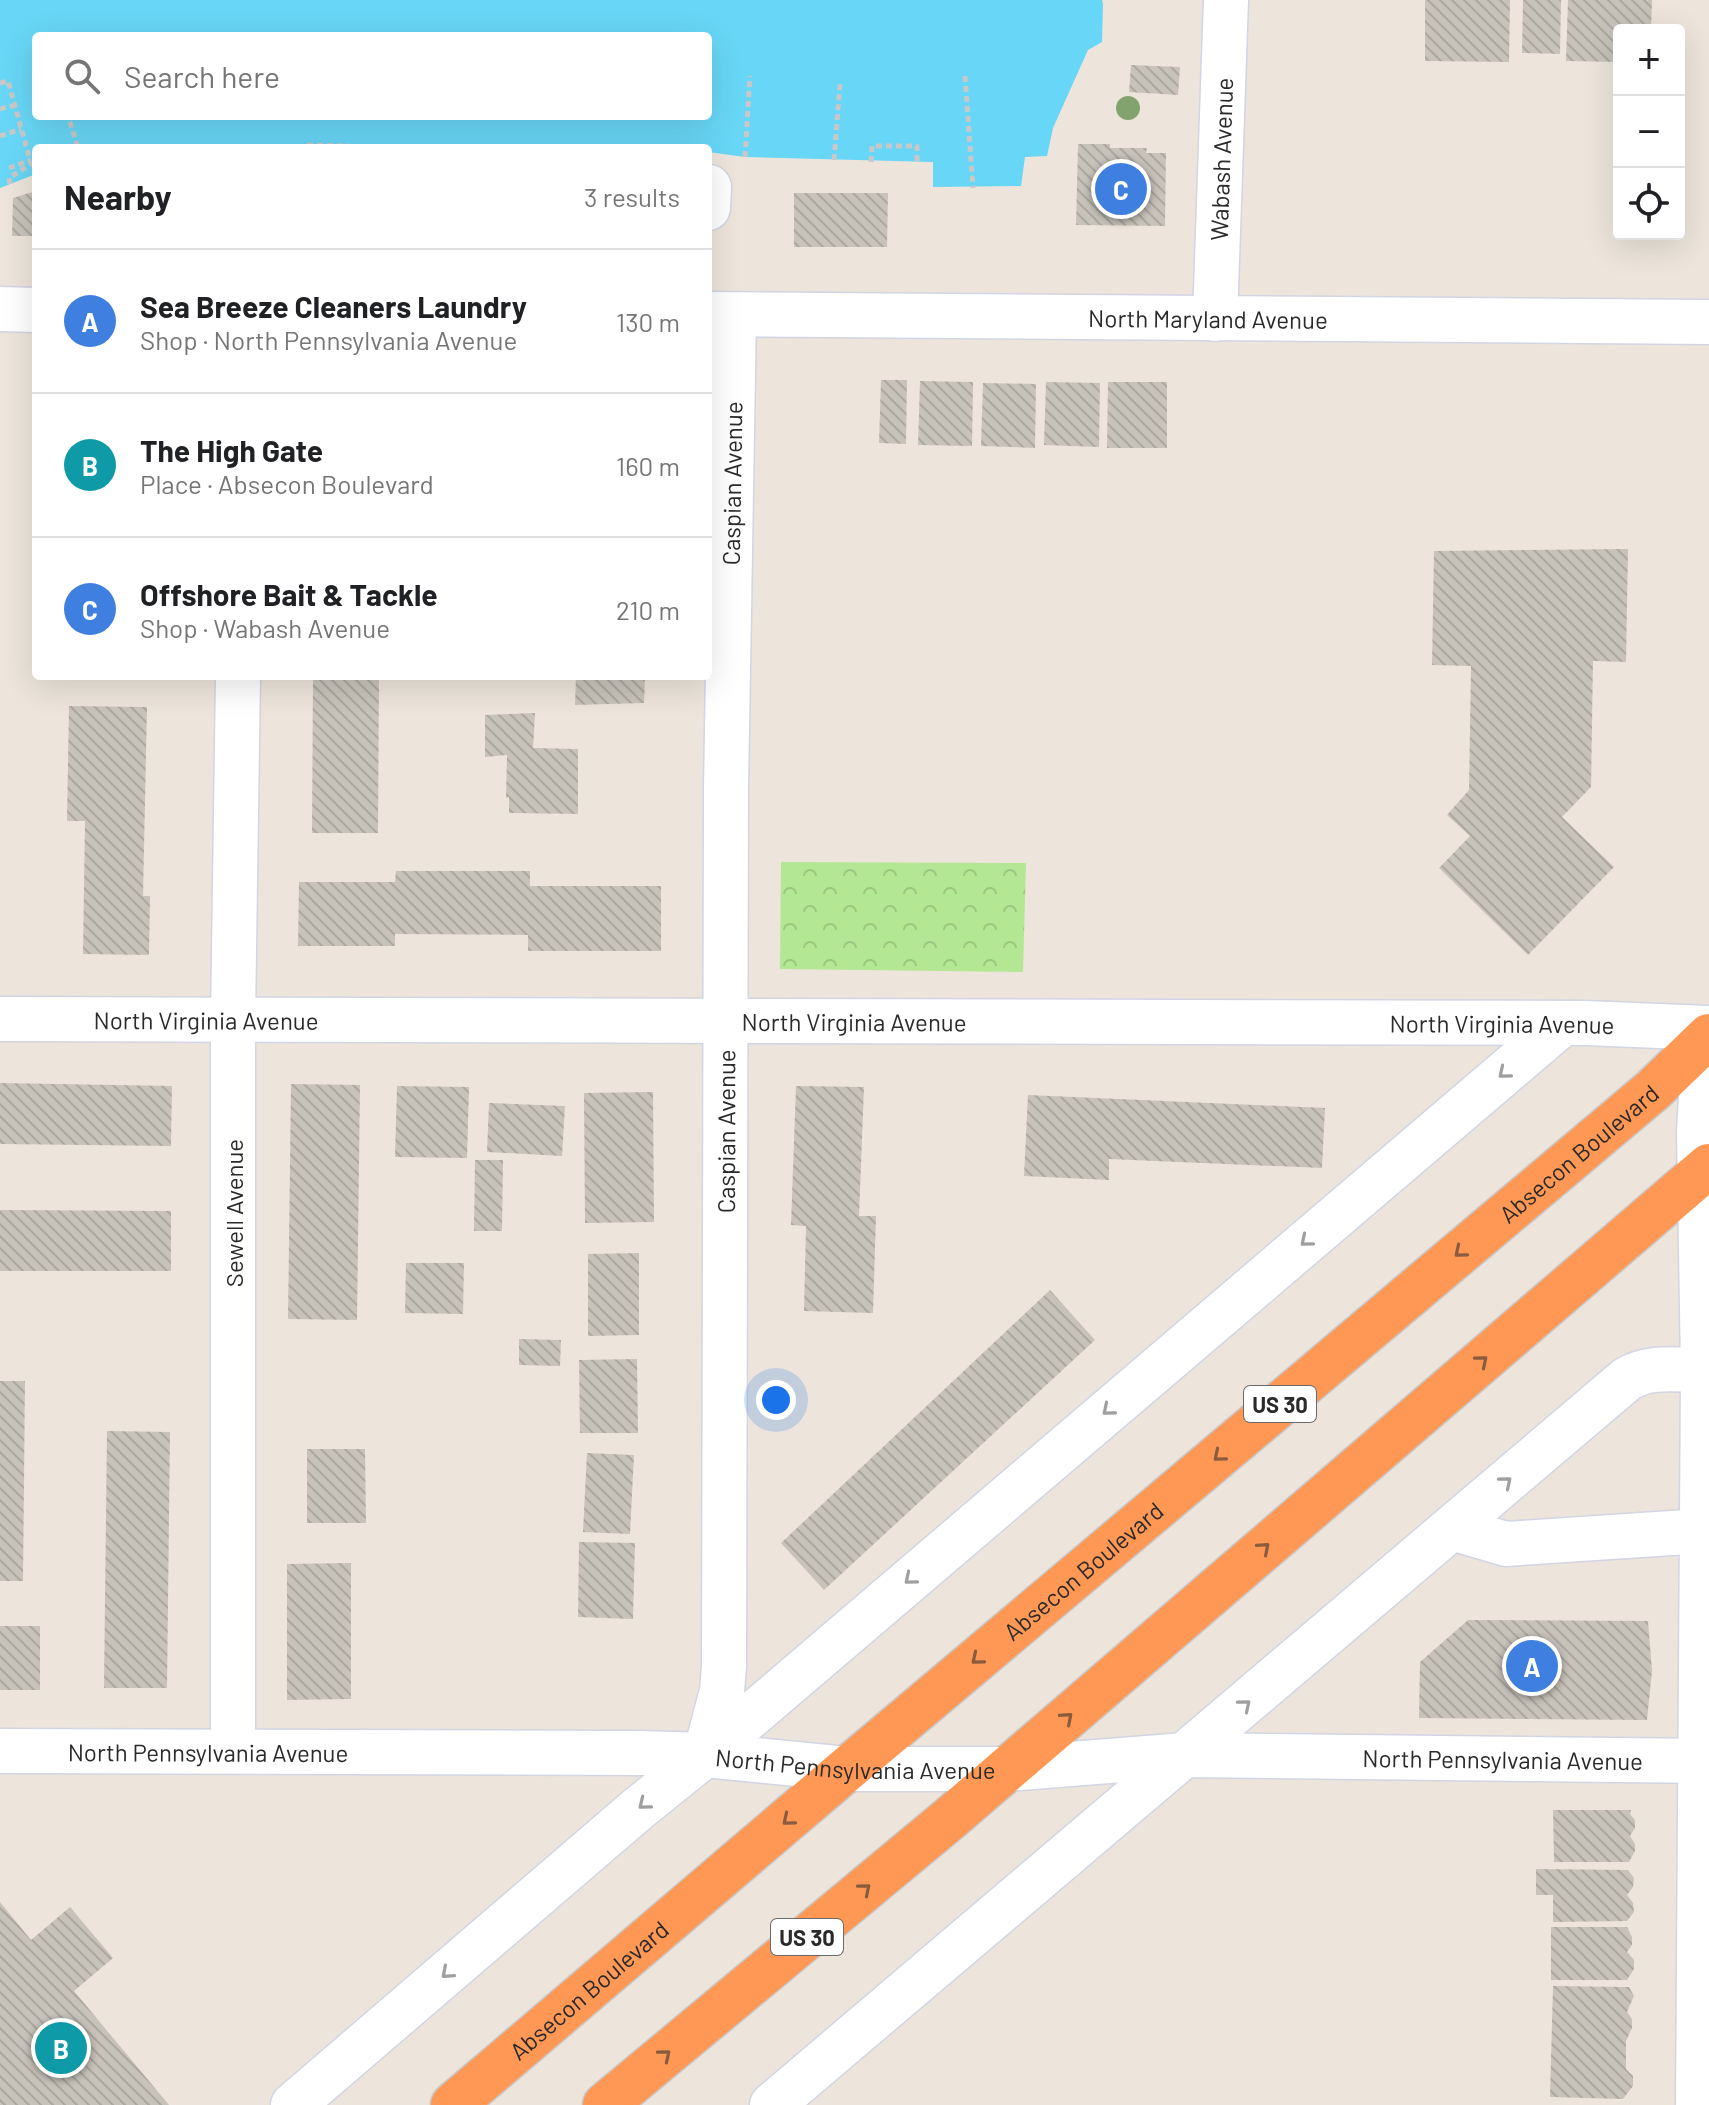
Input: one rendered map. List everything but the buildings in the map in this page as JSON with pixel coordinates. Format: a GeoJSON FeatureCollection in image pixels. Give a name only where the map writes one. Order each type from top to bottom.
{"type":"FeatureCollection","features":[{"type":"Feature","properties":{"kind":"highway","name":"Absecon Boulevard"},"geometry":{"type":"LineString","coordinates":[[453,2105],[1653,1090],[1709,1036]]}},
{"type":"Feature","properties":{"kind":"highway","name":"US 30"},"geometry":{"type":"LineString","coordinates":[[605,2105],[1008,1769],[1706,1171]]}},
{"type":"Feature","properties":{"kind":"street","name":"Wabash Avenue"},"geometry":{"type":"LineString","coordinates":[[1215,319],[1226,0]]}},
{"type":"Feature","properties":{"kind":"street"},"geometry":{"type":"LineString","coordinates":[[0,309],[32,310]]}},
{"type":"Feature","properties":{"kind":"street","name":"North Maryland Avenue"},"geometry":{"type":"LineString","coordinates":[[721,315],[1709,322]]}},
{"type":"Feature","properties":{"kind":"street","name":"Caspian Avenue"},"geometry":{"type":"LineString","coordinates":[[705,1755],[719,1704],[724,1666],[721,315]]}},
{"type":"Feature","properties":{"kind":"street","name":"Sewell Avenue"},"geometry":{"type":"LineString","coordinates":[[233,1750],[233,1021],[238,680]]}},
{"type":"Feature","properties":{"kind":"street","name":"North Virginia Avenue"},"geometry":{"type":"LineString","coordinates":[[0,1019],[1563,1023],[1709,1028]]}},
{"type":"Feature","properties":{"kind":"street"},"geometry":{"type":"LineString","coordinates":[[293,2105],[1563,1023]]}},
{"type":"Feature","properties":{"kind":"street"},"geometry":{"type":"LineString","coordinates":[[1698,2105],[1705,1761],[1702,1531],[1706,1171],[1701,1095],[1709,1054]]}},
{"type":"Feature","properties":{"kind":"street"},"geometry":{"type":"LineString","coordinates":[[772,2105],[1627,1379],[1651,1369],[1703,1370]]}},
{"type":"Feature","properties":{"kind":"street"},"geometry":{"type":"LineString","coordinates":[[1452,1528],[1506,1544],[1702,1531]]}},
{"type":"Feature","properties":{"kind":"street","name":"North Pennsylvania Avenue"},"geometry":{"type":"LineString","coordinates":[[0,1751],[705,1755],[847,1769],[1008,1769],[1185,1755],[1705,1761]]}},
{"type":"Feature","properties":{"kind":"path"},"geometry":{"type":"LineString","coordinates":[[745,157],[750,76]]}},
{"type":"Feature","properties":{"kind":"path"},"geometry":{"type":"LineString","coordinates":[[965,76],[973,188]]}},
{"type":"Feature","properties":{"kind":"path"},"geometry":{"type":"LineString","coordinates":[[0,83],[8,81],[32,155]]}},
{"type":"Feature","properties":{"kind":"path"},"geometry":{"type":"LineString","coordinates":[[834,160],[840,84]]}},
{"type":"Feature","properties":{"kind":"path"},"geometry":{"type":"LineString","coordinates":[[0,109],[15,105]]}},
{"type":"Feature","properties":{"kind":"path"},"geometry":{"type":"LineString","coordinates":[[69,120],[77,144]]}},
{"type":"Feature","properties":{"kind":"path"},"geometry":{"type":"LineString","coordinates":[[0,136],[21,129]]}},
{"type":"Feature","properties":{"kind":"path"},"geometry":{"type":"LineString","coordinates":[[871,162],[872,146],[917,146],[917,162]]}},
{"type":"Feature","properties":{"kind":"path"},"geometry":{"type":"LineString","coordinates":[[9,168],[32,161]]}},
{"type":"Feature","properties":{"kind":"path"},"geometry":{"type":"LineString","coordinates":[[10,184],[9,178],[32,161]]}},
{"type":"Feature","properties":{"kind":"green space"},"geometry":{"type":"Polygon","coordinates":[[[781,862],[1026,863],[1023,972],[780,969],[781,862]]]}},
{"type":"Feature","properties":{"kind":"water"},"geometry":{"type":"Polygon","coordinates":[[[0,0],[1102,0],[1103,4],[1102,42],[1088,50],[1053,128],[1047,156],[1025,157],[1021,186],[933,187],[933,162],[745,157],[712,153],[712,144],[32,144],[32,176],[0,188],[0,0]]]}},
{"type":"Feature","properties":{"kind":"place","name":"Offshore Bait & Tackle"},"geometry":{"type":"Point","coordinates":[1121,189]}},
{"type":"Feature","properties":{"kind":"place","name":"Sea Breeze Cleaners Laundry"},"geometry":{"type":"Point","coordinates":[1532,1666]}},
{"type":"Feature","properties":{"kind":"place","name":"The High Gate"},"geometry":{"type":"Point","coordinates":[61,2048]}}]}
